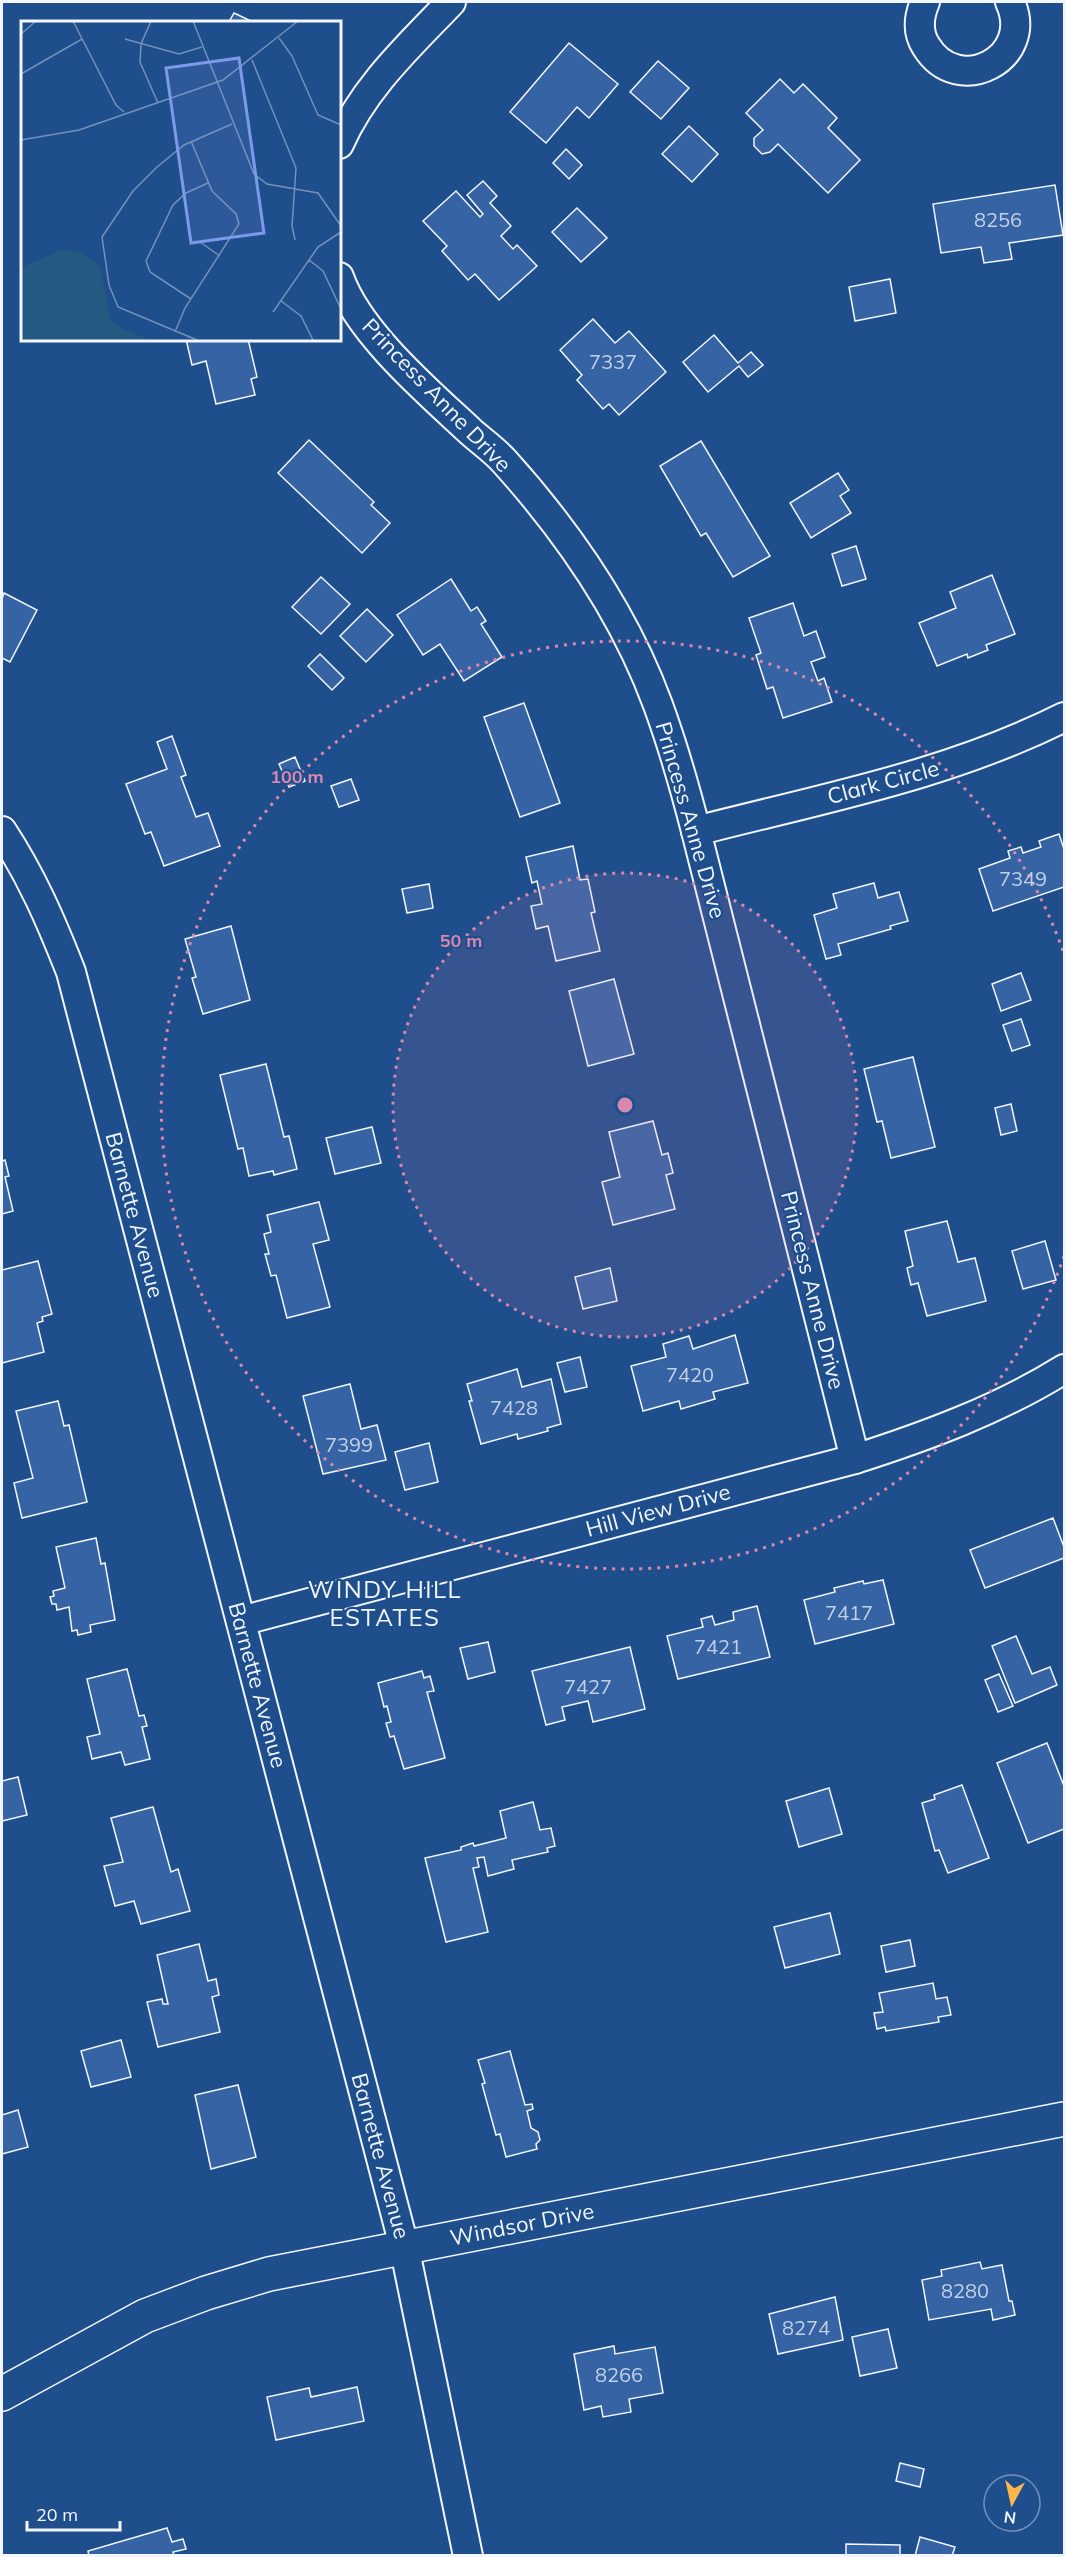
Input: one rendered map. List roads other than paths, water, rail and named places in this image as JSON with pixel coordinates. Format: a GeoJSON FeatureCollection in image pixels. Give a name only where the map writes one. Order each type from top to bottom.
{"type":"FeatureCollection","features":[{"type":"Feature","properties":{"kind":"street"},"geometry":{"type":"LineString","coordinates":[[340,142],[352,116],[374,84],[451,2]]}},
{"type":"Feature","properties":{"kind":"street"},"geometry":{"type":"LineString","coordinates":[[926,2],[921,11],[919,27],[924,43],[933,56],[946,66],[961,71],[977,70],[992,65],[1005,54],[1012,41],[1015,26],[1014,10],[1010,2]]}},
{"type":"Feature","properties":{"kind":"street","name":"Princess Anne Drive"},"geometry":{"type":"LineString","coordinates":[[340,280],[362,320],[413,375],[502,459],[552,518],[596,580],[626,634],[657,703],[677,761],[696,831],[855,1458]]}},
{"type":"Feature","properties":{"kind":"street","name":"Clark Circle"},"geometry":{"type":"LineString","coordinates":[[696,831],[919,773],[1031,734],[1065,717]]}},
{"type":"Feature","properties":{"kind":"street","name":"Barnette Avenue"},"geometry":{"type":"LineString","coordinates":[[2,831],[24,865],[48,911],[71,972],[404,2246],[468,2556]]}},
{"type":"Feature","properties":{"kind":"street","name":"Hill View Drive"},"geometry":{"type":"LineString","coordinates":[[241,1621],[896,1446],[974,1416],[1065,1369]]}},
{"type":"Feature","properties":{"kind":"street","name":"Windsor Drive"},"geometry":{"type":"LineString","coordinates":[[2,2394],[145,2316],[206,2293],[269,2274],[1065,2119]]}},
{"type":"Feature","properties":{"kind":"district","name":"WINDY HILL ESTATES"},"geometry":{"type":"Point","coordinates":[385,1603]}}]}
